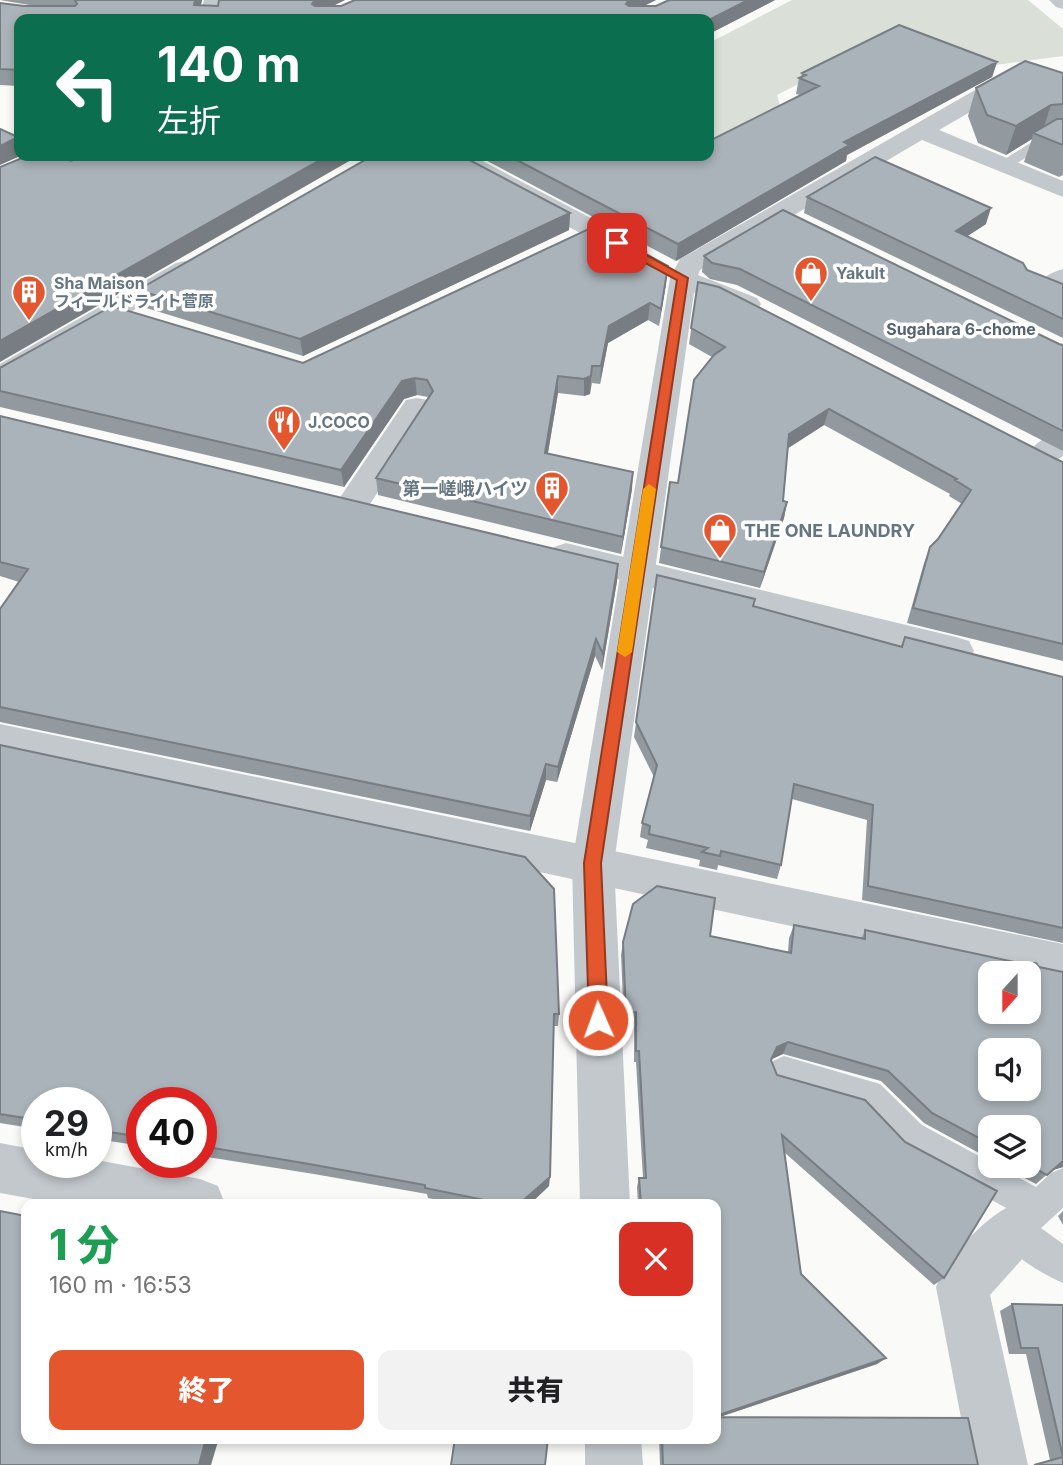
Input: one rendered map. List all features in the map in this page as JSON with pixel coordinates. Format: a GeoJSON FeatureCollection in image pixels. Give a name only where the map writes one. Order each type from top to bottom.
{"type":"FeatureCollection","features":[{"type":"Feature","properties":{"kind":"street"},"geometry":{"type":"LineString","coordinates":[[667,270],[689,265],[1012,79],[1063,80]]}},
{"type":"Feature","properties":{"kind":"street"},"geometry":{"type":"LineString","coordinates":[[921,131],[1063,190]]}},
{"type":"Feature","properties":{"kind":"street"},"geometry":{"type":"LineString","coordinates":[[465,161],[701,288],[726,293],[774,318]]}},
{"type":"Feature","properties":{"kind":"street"},"geometry":{"type":"LineString","coordinates":[[779,213],[804,225]]}},
{"type":"Feature","properties":{"kind":"street"},"geometry":{"type":"LineString","coordinates":[[568,243],[593,231]]}},
{"type":"Feature","properties":{"kind":"street"},"geometry":{"type":"LineString","coordinates":[[0,376],[206,257]]}},
{"type":"Feature","properties":{"kind":"street"},"geometry":{"type":"LineString","coordinates":[[605,1199],[593,863],[637,571],[667,270]]}},
{"type":"Feature","properties":{"kind":"street"},"geometry":{"type":"LineString","coordinates":[[113,310],[151,322]]}},
{"type":"Feature","properties":{"kind":"street"},"geometry":{"type":"LineString","coordinates":[[353,504],[417,407]]}},
{"type":"Feature","properties":{"kind":"street"},"geometry":{"type":"LineString","coordinates":[[543,550],[983,658]]}},
{"type":"Feature","properties":{"kind":"street"},"geometry":{"type":"LineString","coordinates":[[0,740],[1063,964]]}},
{"type":"Feature","properties":{"kind":"street"},"geometry":{"type":"LineString","coordinates":[[0,1168],[172,1199]]}},
{"type":"Feature","properties":{"kind":"street"},"geometry":{"type":"LineString","coordinates":[[999,1465],[962,1287],[1025,1218]]}},
{"type":"Feature","properties":{"kind":"street"},"geometry":{"type":"LineString","coordinates":[[613,1444],[614,1465]]}},
{"type":"Feature","properties":{"kind":"lane"},"geometry":{"type":"LineString","coordinates":[[1003,165],[1043,140],[1063,140]]}},
{"type":"Feature","properties":{"kind":"lane"},"geometry":{"type":"LineString","coordinates":[[784,1072],[868,1095],[910,1137],[1025,1218],[1063,1265]]}},
{"type":"Feature","properties":{"kind":"lane"},"geometry":{"type":"LineString","coordinates":[[1025,1218],[1063,1185]]}},
{"type":"Feature","properties":{"kind":"shaded area"},"geometry":{"type":"Polygon","coordinates":[[[792,0],[1028,0],[1063,29],[1063,56],[979,67],[894,35],[777,95],[782,113],[714,150],[714,40],[792,0]]]}},
{"type":"Feature","properties":{"kind":"building"},"geometry":{"type":"Polygon","coordinates":[[[75,0],[195,0],[194,5],[218,6],[219,0],[315,0],[312,4],[315,6],[341,6],[355,0],[629,0],[626,4],[629,6],[656,6],[669,0],[748,0],[714,17],[714,14],[14,14],[14,70],[0,69],[0,3],[24,6],[77,4],[75,0]]]}},
{"type":"Feature","properties":{"kind":"building"},"geometry":{"type":"Polygon","coordinates":[[[899,25],[997,62],[844,142],[849,145],[678,244],[519,161],[714,161],[714,138],[819,86],[799,78],[806,75],[802,73],[899,25]]]}},
{"type":"Feature","properties":{"kind":"building"},"geometry":{"type":"Polygon","coordinates":[[[1025,61],[1063,73],[1063,104],[1051,105],[1016,126],[987,115],[976,88],[1025,61]]]}},
{"type":"Feature","properties":{"kind":"building"},"geometry":{"type":"Polygon","coordinates":[[[1057,119],[1063,119],[1063,145],[1033,133],[1057,119]]]}},
{"type":"Feature","properties":{"kind":"building"},"geometry":{"type":"Polygon","coordinates":[[[0,129],[14,135],[14,139],[0,146],[0,129]]]}},
{"type":"Feature","properties":{"kind":"building"},"geometry":{"type":"Polygon","coordinates":[[[875,157],[991,208],[956,231],[1023,263],[1027,270],[1063,284],[1063,319],[807,197],[875,157]]]}},
{"type":"Feature","properties":{"kind":"building"},"geometry":{"type":"Polygon","coordinates":[[[15,161],[318,161],[0,341],[0,167],[15,161]]]}},
{"type":"Feature","properties":{"kind":"building"},"geometry":{"type":"Polygon","coordinates":[[[363,161],[471,161],[570,213],[300,339],[138,290],[363,161]]]}},
{"type":"Feature","properties":{"kind":"building"},"geometry":{"type":"Polygon","coordinates":[[[783,210],[1063,345],[1063,431],[740,269],[712,263],[704,256],[783,210]]]}},
{"type":"Feature","properties":{"kind":"building"},"geometry":{"type":"Polygon","coordinates":[[[595,226],[668,266],[661,309],[650,303],[609,326],[601,366],[592,366],[591,376],[584,379],[558,376],[545,453],[633,472],[623,537],[376,478],[433,391],[427,380],[415,378],[402,381],[341,470],[0,391],[0,368],[112,306],[303,363],[595,226]]]}},
{"type":"Feature","properties":{"kind":"building"},"geometry":{"type":"Polygon","coordinates":[[[698,282],[719,287],[1063,462],[1063,644],[913,608],[930,547],[971,490],[955,480],[957,479],[829,409],[789,434],[783,501],[787,502],[764,572],[661,547],[670,482],[678,483],[694,380],[714,355],[725,347],[691,328],[698,282]]]}},
{"type":"Feature","properties":{"kind":"building"},"geometry":{"type":"Polygon","coordinates":[[[0,416],[618,564],[603,654],[596,639],[558,767],[546,764],[530,816],[0,707],[0,609],[28,569],[0,562],[0,416]]]}},
{"type":"Feature","properties":{"kind":"building"},"geometry":{"type":"Polygon","coordinates":[[[657,575],[755,599],[753,606],[902,647],[905,637],[1063,677],[1063,928],[868,886],[873,805],[794,784],[781,865],[721,851],[720,856],[702,852],[708,848],[649,834],[650,826],[642,823],[657,765],[636,722],[657,575]]]}},
{"type":"Feature","properties":{"kind":"building"},"geometry":{"type":"Polygon","coordinates":[[[0,745],[525,857],[554,889],[559,1014],[554,1014],[550,1177],[525,1199],[479,1199],[425,1188],[425,1185],[217,1149],[217,1087],[126,1087],[126,1135],[112,1132],[112,1087],[21,1087],[21,1117],[0,1114],[0,745]]]}},
{"type":"Feature","properties":{"kind":"building"},"geometry":{"type":"Polygon","coordinates":[[[657,886],[715,898],[710,936],[791,953],[794,925],[865,939],[865,930],[1010,961],[978,961],[978,1024],[1041,1024],[1041,967],[1063,972],[1063,1161],[1047,1175],[1041,1172],[1041,1115],[978,1115],[978,1138],[932,1113],[888,1071],[788,1042],[777,1047],[771,1060],[777,1075],[865,1100],[905,1142],[997,1191],[944,1278],[782,1135],[801,1274],[886,1358],[721,1414],[721,1199],[641,1199],[639,1178],[646,1178],[639,1051],[636,1051],[636,1012],[626,1013],[623,942],[633,904],[657,886]]]}},
{"type":"Feature","properties":{"kind":"building"},"geometry":{"type":"Polygon","coordinates":[[[0,1211],[21,1215],[21,1444],[204,1444],[199,1465],[0,1465],[0,1211]]]}},
{"type":"Feature","properties":{"kind":"building"},"geometry":{"type":"Polygon","coordinates":[[[1012,1304],[1063,1305],[1063,1457],[1038,1348],[1021,1348],[1012,1304]]]}},
{"type":"Feature","properties":{"kind":"building"},"geometry":{"type":"Polygon","coordinates":[[[721,1417],[968,1418],[978,1465],[663,1465],[662,1444],[721,1444],[721,1417]]]}},
{"type":"Feature","properties":{"kind":"building"},"geometry":{"type":"Polygon","coordinates":[[[454,1444],[547,1444],[545,1465],[451,1465],[454,1444]]]}},
{"type":"Feature","properties":{"kind":"building"},"geometry":{"type":"Polygon","coordinates":[[[1063,1457],[1063,1465],[1034,1465],[1063,1457]]]}},
{"type":"Feature","properties":{"kind":"slow traffic"},"geometry":{"type":"LineString","coordinates":[[625,652],[649,489]]}},
{"type":"Feature","properties":{"kind":"place","name":"Yakult"},"geometry":{"type":"Point","coordinates":[811,303]}},
{"type":"Feature","properties":{"kind":"place","name":"Sha Maison フィールドライト菅原"},"geometry":{"type":"Point","coordinates":[29,322]}},
{"type":"Feature","properties":{"kind":"place","name":"J.COCO"},"geometry":{"type":"Point","coordinates":[284,452]}},
{"type":"Feature","properties":{"kind":"place","name":"第一嵯峨ハイツ"},"geometry":{"type":"Point","coordinates":[552,518]}},
{"type":"Feature","properties":{"kind":"place","name":"THE ONE LAUNDRY"},"geometry":{"type":"Point","coordinates":[720,560]}},
{"type":"Feature","properties":{"kind":"district","name":"Sugahara 6-chome"},"geometry":{"type":"Point","coordinates":[961,329]}},
{"type":"Feature","properties":{"kind":"route"},"geometry":{"type":"LineString","coordinates":[[598,1020],[593,863],[682,278],[617,243]]}}]}
